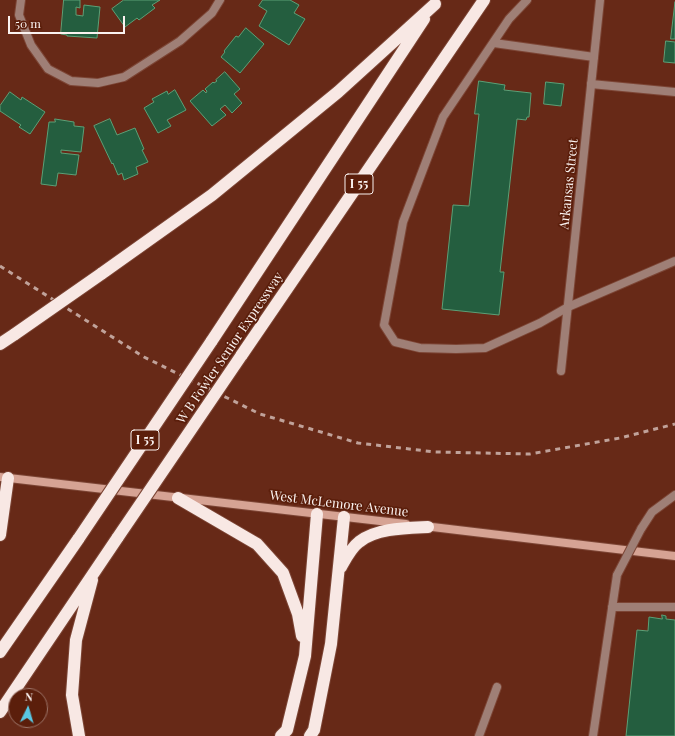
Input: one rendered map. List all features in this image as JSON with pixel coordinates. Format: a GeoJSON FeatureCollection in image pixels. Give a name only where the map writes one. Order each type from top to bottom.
{"type":"FeatureCollection","features":[{"type":"Feature","properties":{"kind":"highway","name":"W B Fowler Senior Expressway"},"geometry":{"type":"LineString","coordinates":[[0,712],[95,570],[484,0]]}},
{"type":"Feature","properties":{"kind":"highway","name":"W B Fowler Senior Expressway"},"geometry":{"type":"LineString","coordinates":[[0,652],[210,342],[436,2]]}},
{"type":"Feature","properties":{"kind":"highway"},"geometry":{"type":"LineString","coordinates":[[0,344],[212,195],[338,92],[436,2]]}},
{"type":"Feature","properties":{"kind":"highway"},"geometry":{"type":"LineString","coordinates":[[0,534],[4,478]]}},
{"type":"Feature","properties":{"kind":"highway"},"geometry":{"type":"LineString","coordinates":[[178,498],[257,544],[283,573],[298,614],[304,656]]}},
{"type":"Feature","properties":{"kind":"highway"},"geometry":{"type":"LineString","coordinates":[[281,736],[287,730],[304,656],[317,514]]}},
{"type":"Feature","properties":{"kind":"highway"},"geometry":{"type":"LineString","coordinates":[[310,736],[314,730],[331,644],[344,517]]}},
{"type":"Feature","properties":{"kind":"highway"},"geometry":{"type":"LineString","coordinates":[[339,572],[348,554],[360,541],[382,532],[400,528],[428,527]]}},
{"type":"Feature","properties":{"kind":"highway"},"geometry":{"type":"LineString","coordinates":[[79,736],[72,695],[76,640],[95,570]]}},
{"type":"Feature","properties":{"kind":"main road","name":"West McLemore Avenue"},"geometry":{"type":"LineString","coordinates":[[4,478],[675,556]]}},
{"type":"Feature","properties":{"kind":"street"},"geometry":{"type":"LineString","coordinates":[[21,0],[20,15],[30,45],[48,69],[71,81],[98,83],[124,77],[180,41],[212,13],[220,0]]}},
{"type":"Feature","properties":{"kind":"street"},"geometry":{"type":"LineString","coordinates":[[527,0],[509,19],[443,117],[403,222],[384,325],[395,342],[420,348],[485,348],[540,323],[568,307],[675,261]]}},
{"type":"Feature","properties":{"kind":"street","name":"Arkansas Street"},"geometry":{"type":"LineString","coordinates":[[561,371],[600,0]]}},
{"type":"Feature","properties":{"kind":"street"},"geometry":{"type":"LineString","coordinates":[[494,43],[594,57]]}},
{"type":"Feature","properties":{"kind":"street"},"geometry":{"type":"LineString","coordinates":[[591,84],[675,92]]}},
{"type":"Feature","properties":{"kind":"street"},"geometry":{"type":"LineString","coordinates":[[593,736],[617,575],[640,529],[652,512],[675,495]]}},
{"type":"Feature","properties":{"kind":"street"},"geometry":{"type":"LineString","coordinates":[[612,607],[675,607]]}},
{"type":"Feature","properties":{"kind":"street"},"geometry":{"type":"LineString","coordinates":[[479,736],[497,687]]}},
{"type":"Feature","properties":{"kind":"building"},"geometry":{"type":"Polygon","coordinates":[[[64,0],[80,0],[80,8],[76,7],[76,15],[83,16],[84,5],[100,7],[97,38],[67,36],[61,34],[64,0]]]}},
{"type":"Feature","properties":{"kind":"building"},"geometry":{"type":"Polygon","coordinates":[[[124,0],[160,0],[152,5],[155,8],[139,20],[137,18],[125,27],[112,9],[124,0]]]}},
{"type":"Feature","properties":{"kind":"building"},"geometry":{"type":"Polygon","coordinates":[[[263,0],[290,0],[299,5],[294,13],[305,19],[289,45],[259,26],[267,11],[259,6],[263,0]]]}},
{"type":"Feature","properties":{"kind":"building"},"geometry":{"type":"Polygon","coordinates":[[[675,2],[675,39],[671,39],[675,2]]]}},
{"type":"Feature","properties":{"kind":"building"},"geometry":{"type":"Polygon","coordinates":[[[246,28],[264,44],[240,73],[221,57],[236,36],[238,37],[246,28]]]}},
{"type":"Feature","properties":{"kind":"building"},"geometry":{"type":"Polygon","coordinates":[[[666,41],[675,42],[675,63],[664,62],[666,41]]]}},
{"type":"Feature","properties":{"kind":"building"},"geometry":{"type":"Polygon","coordinates":[[[225,72],[240,89],[234,94],[242,103],[232,113],[225,105],[220,109],[226,115],[212,126],[190,101],[203,90],[206,93],[207,91],[205,89],[213,82],[214,83],[217,81],[216,80],[225,72]]]}},
{"type":"Feature","properties":{"kind":"building"},"geometry":{"type":"Polygon","coordinates":[[[479,81],[505,85],[504,90],[531,93],[529,117],[527,117],[526,120],[517,119],[500,272],[504,272],[499,315],[442,309],[453,205],[469,206],[479,114],[475,114],[479,81]]]}},
{"type":"Feature","properties":{"kind":"building"},"geometry":{"type":"Polygon","coordinates":[[[546,82],[564,84],[561,106],[544,104],[546,82]]]}},
{"type":"Feature","properties":{"kind":"building"},"geometry":{"type":"Polygon","coordinates":[[[175,90],[186,110],[167,120],[171,126],[158,133],[144,108],[154,102],[152,99],[167,91],[168,94],[175,90]]]}},
{"type":"Feature","properties":{"kind":"building"},"geometry":{"type":"Polygon","coordinates":[[[10,92],[21,100],[22,97],[45,112],[30,134],[19,127],[21,125],[0,111],[0,106],[10,92]]]}},
{"type":"Feature","properties":{"kind":"building"},"geometry":{"type":"Polygon","coordinates":[[[55,119],[74,122],[74,126],[84,127],[81,152],[61,150],[61,153],[79,155],[76,175],[58,173],[56,186],[41,184],[49,122],[55,122],[55,119]]]}},
{"type":"Feature","properties":{"kind":"building"},"geometry":{"type":"Polygon","coordinates":[[[110,119],[117,135],[135,128],[144,149],[142,150],[148,162],[136,167],[138,174],[124,180],[122,173],[118,175],[94,126],[110,119]]]}},
{"type":"Feature","properties":{"kind":"building"},"geometry":{"type":"Polygon","coordinates":[[[662,615],[666,616],[666,619],[675,620],[675,736],[626,736],[637,630],[648,631],[649,617],[662,619],[662,615]]]}},
{"type":"Feature","properties":{"kind":"railway"},"geometry":{"type":"LineString","coordinates":[[0,266],[144,357],[260,414],[358,443],[435,452],[530,454],[620,438],[675,424]]}}]}
